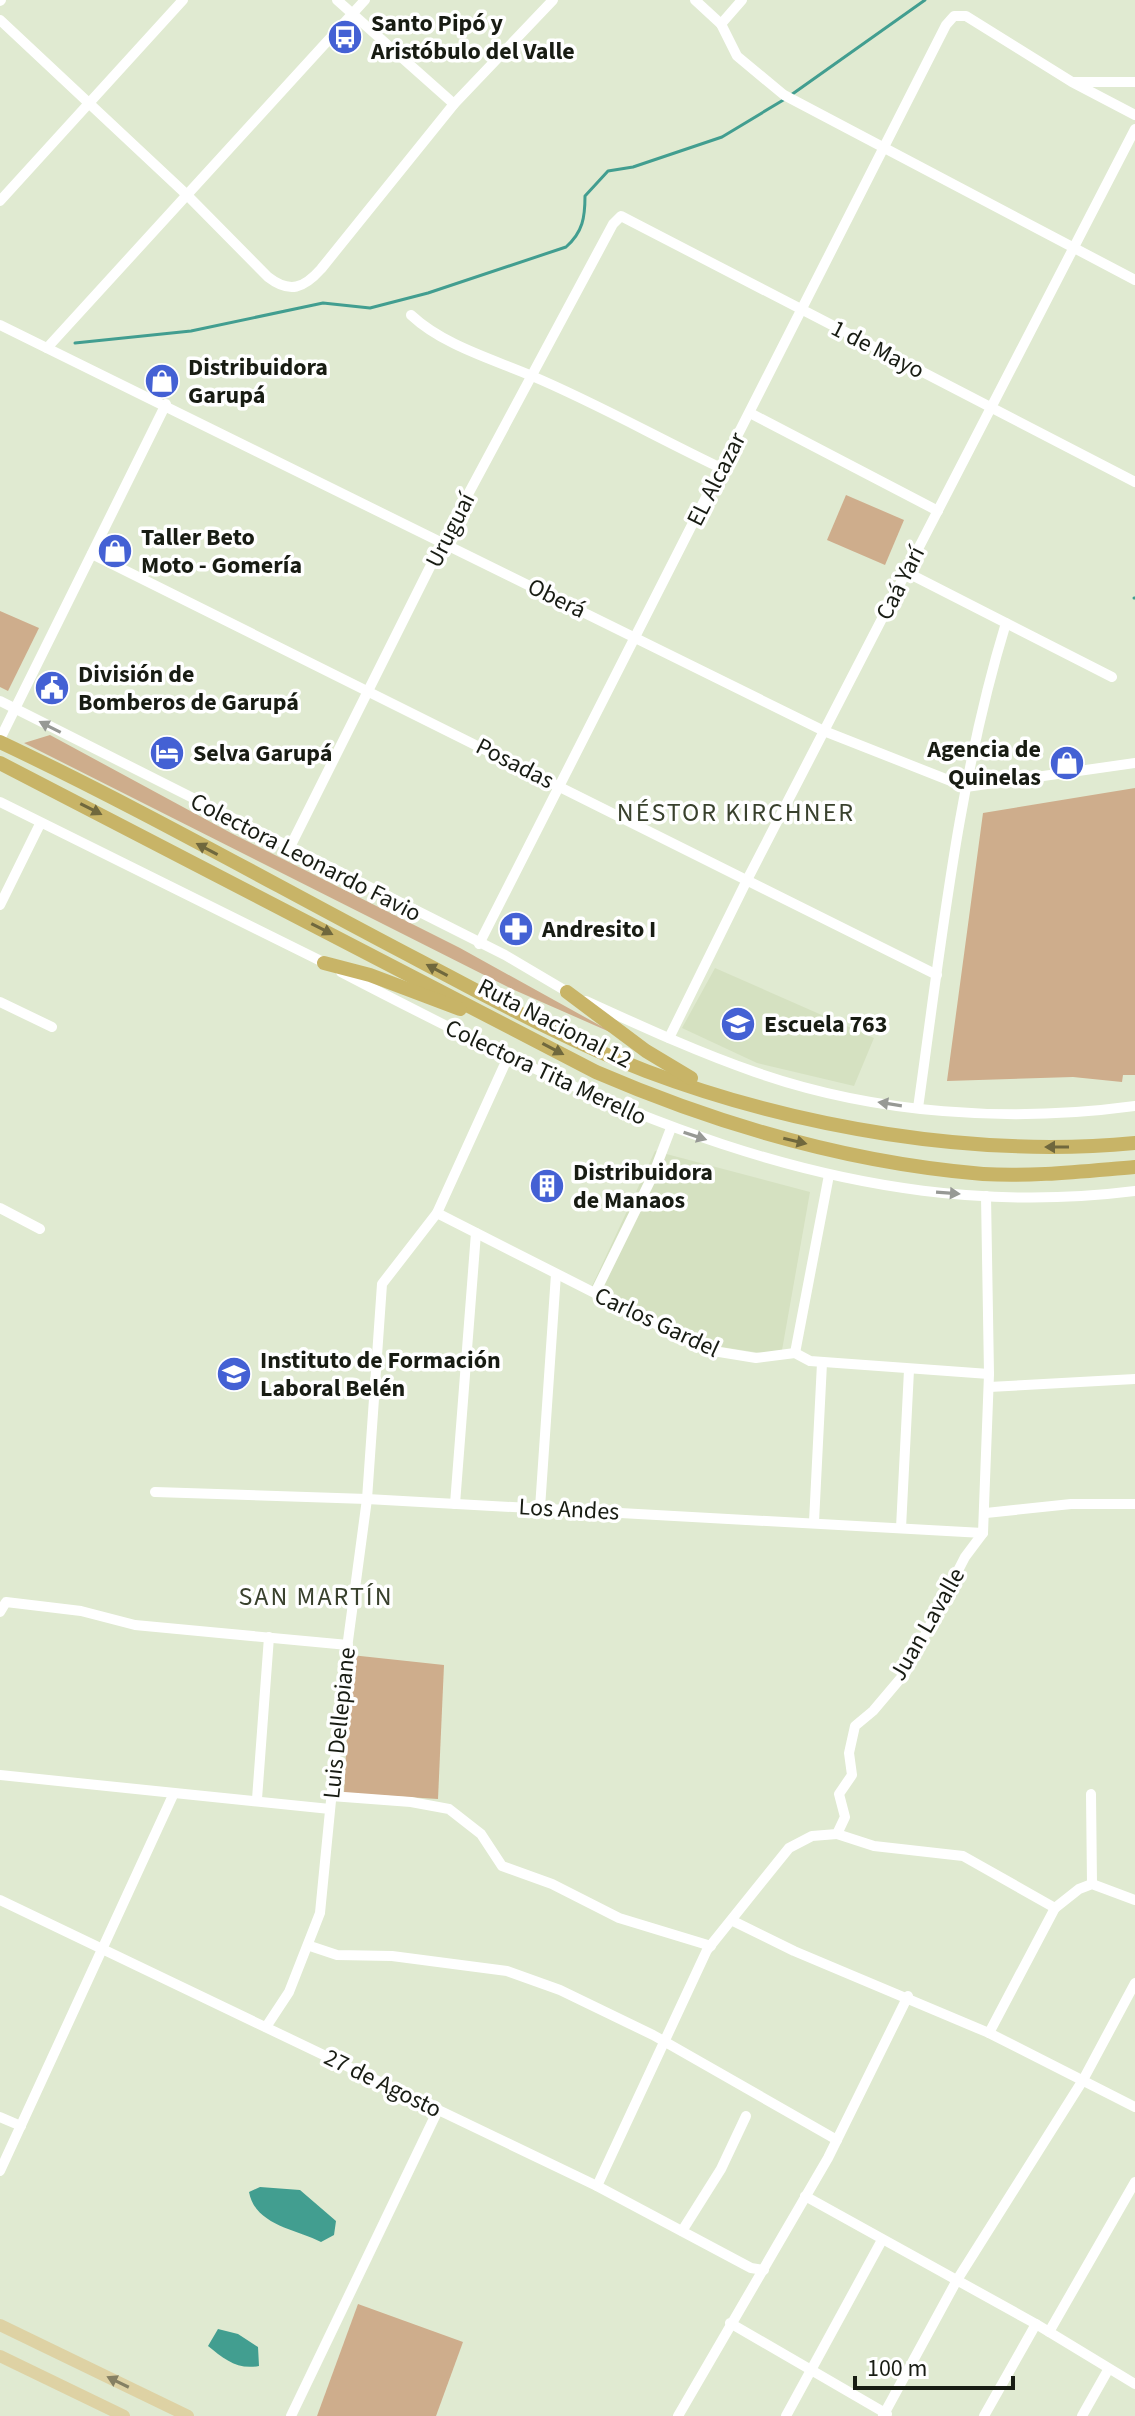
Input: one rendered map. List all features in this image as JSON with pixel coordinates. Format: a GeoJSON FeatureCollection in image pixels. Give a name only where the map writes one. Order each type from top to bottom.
{"type":"FeatureCollection","features":[{"type":"Feature","properties":{"kind":"highway","name":"Ruta Nacional 12"},"geometry":{"type":"LineString","coordinates":[[1,737],[30,756],[587,1046],[649,1072],[719,1094],[862,1130],[953,1144],[1059,1148],[1135,1143]]}},
{"type":"Feature","properties":{"kind":"highway","name":"Ruta Nacional 12"},"geometry":{"type":"LineString","coordinates":[[0,763],[645,1093],[777,1137],[859,1156],[985,1174],[1064,1173],[1135,1167]]}},
{"type":"Feature","properties":{"kind":"highway"},"geometry":{"type":"LineString","coordinates":[[324,963],[370,975],[524,1033]]}},
{"type":"Feature","properties":{"kind":"highway"},"geometry":{"type":"LineString","coordinates":[[567,992],[646,1051],[719,1094]]}},
{"type":"Feature","properties":{"kind":"main road"},"geometry":{"type":"LineString","coordinates":[[0,2325],[188,2416]]}},
{"type":"Feature","properties":{"kind":"main road"},"geometry":{"type":"LineString","coordinates":[[0,2356],[124,2416]]}},
{"type":"Feature","properties":{"kind":"street"},"geometry":{"type":"LineString","coordinates":[[0,201],[183,0]]}},
{"type":"Feature","properties":{"kind":"street"},"geometry":{"type":"LineString","coordinates":[[337,0],[454,104]]}},
{"type":"Feature","properties":{"kind":"street"},"geometry":{"type":"LineString","coordinates":[[47,348],[365,0]]}},
{"type":"Feature","properties":{"kind":"street"},"geometry":{"type":"LineString","coordinates":[[0,20],[87,105],[187,195],[268,277],[280,286],[292,288],[307,284],[454,104],[553,0]]}},
{"type":"Feature","properties":{"kind":"street"},"geometry":{"type":"LineString","coordinates":[[695,0],[723,29],[737,56],[784,95],[1135,280]]}},
{"type":"Feature","properties":{"kind":"street"},"geometry":{"type":"LineString","coordinates":[[723,29],[742,0]]}},
{"type":"Feature","properties":{"kind":"street","name":"EL Alcazar"},"geometry":{"type":"LineString","coordinates":[[479,944],[883,147],[954,16],[966,16],[1072,82]]}},
{"type":"Feature","properties":{"kind":"street"},"geometry":{"type":"LineString","coordinates":[[1072,82],[1135,82]]}},
{"type":"Feature","properties":{"kind":"street"},"geometry":{"type":"LineString","coordinates":[[1072,82],[1135,115]]}},
{"type":"Feature","properties":{"kind":"street","name":"Caá Yarí"},"geometry":{"type":"LineString","coordinates":[[669,1038],[747,880],[1135,129]]}},
{"type":"Feature","properties":{"kind":"street","name":"1 de Mayo"},"geometry":{"type":"LineString","coordinates":[[621,216],[1135,482]]}},
{"type":"Feature","properties":{"kind":"street","name":"Uruguaí"},"geometry":{"type":"LineString","coordinates":[[289,849],[371,691],[443,541],[613,224],[621,216]]}},
{"type":"Feature","properties":{"kind":"street"},"geometry":{"type":"LineString","coordinates":[[411,315],[422,325],[487,358],[533,376],[721,468]]}},
{"type":"Feature","properties":{"kind":"street","name":"Oberá"},"geometry":{"type":"LineString","coordinates":[[0,325],[166,404],[306,478],[443,541],[824,731],[966,787],[1135,763]]}},
{"type":"Feature","properties":{"kind":"street"},"geometry":{"type":"LineString","coordinates":[[1,737],[166,404]]}},
{"type":"Feature","properties":{"kind":"street"},"geometry":{"type":"LineString","coordinates":[[750,413],[938,511]]}},
{"type":"Feature","properties":{"kind":"street","name":"Posadas"},"geometry":{"type":"LineString","coordinates":[[92,554],[937,975]]}},
{"type":"Feature","properties":{"kind":"street"},"geometry":{"type":"LineString","coordinates":[[906,572],[1112,677]]}},
{"type":"Feature","properties":{"kind":"street"},"geometry":{"type":"LineString","coordinates":[[918,1108],[966,787],[985,690],[1006,623]]}},
{"type":"Feature","properties":{"kind":"street","name":"Colectora Leonardo Favio"},"geometry":{"type":"LineString","coordinates":[[0,701],[479,944],[567,992],[669,1038]]}},
{"type":"Feature","properties":{"kind":"street","name":"Colectora Tita Merello"},"geometry":{"type":"LineString","coordinates":[[0,802],[508,1057],[572,1088],[671,1128],[829,1175],[921,1191],[986,1196],[1079,1196],[1135,1191]]}},
{"type":"Feature","properties":{"kind":"street"},"geometry":{"type":"LineString","coordinates":[[0,905],[40,824]]}},
{"type":"Feature","properties":{"kind":"street"},"geometry":{"type":"LineString","coordinates":[[0,1002],[52,1027]]}},
{"type":"Feature","properties":{"kind":"street"},"geometry":{"type":"LineString","coordinates":[[669,1038],[763,1075],[854,1098],[918,1108],[1001,1114],[1135,1106]]}},
{"type":"Feature","properties":{"kind":"street","name":"Luis Dellepiane"},"geometry":{"type":"LineString","coordinates":[[266,2027],[289,1992],[310,1946],[320,1913],[348,1645],[367,1499],[382,1284],[437,1213],[508,1057]]}},
{"type":"Feature","properties":{"kind":"street"},"geometry":{"type":"LineString","coordinates":[[595,1293],[653,1175],[671,1128]]}},
{"type":"Feature","properties":{"kind":"street"},"geometry":{"type":"LineString","coordinates":[[795,1353],[829,1175]]}},
{"type":"Feature","properties":{"kind":"street","name":"Juan Lavalle"},"geometry":{"type":"LineString","coordinates":[[837,1834],[845,1817],[839,1794],[852,1775],[849,1753],[855,1726],[873,1711],[906,1672],[965,1557],[983,1533],[989,1387],[986,1196]]}},
{"type":"Feature","properties":{"kind":"street"},"geometry":{"type":"LineString","coordinates":[[0,1208],[40,1229]]}},
{"type":"Feature","properties":{"kind":"street","name":"Carlos Gardel"},"geometry":{"type":"LineString","coordinates":[[437,1213],[707,1350],[756,1358],[795,1353],[822,1363],[989,1374]]}},
{"type":"Feature","properties":{"kind":"street"},"geometry":{"type":"LineString","coordinates":[[455,1504],[476,1233]]}},
{"type":"Feature","properties":{"kind":"street"},"geometry":{"type":"LineString","coordinates":[[540,1508],[556,1274]]}},
{"type":"Feature","properties":{"kind":"street"},"geometry":{"type":"LineString","coordinates":[[814,1522],[822,1363]]}},
{"type":"Feature","properties":{"kind":"street"},"geometry":{"type":"LineString","coordinates":[[901,1528],[909,1370]]}},
{"type":"Feature","properties":{"kind":"street"},"geometry":{"type":"LineString","coordinates":[[989,1387],[1135,1379]]}},
{"type":"Feature","properties":{"kind":"street","name":"Los Andes"},"geometry":{"type":"LineString","coordinates":[[155,1492],[367,1499],[983,1533]]}},
{"type":"Feature","properties":{"kind":"street"},"geometry":{"type":"LineString","coordinates":[[986,1513],[1071,1504],[1135,1504]]}},
{"type":"Feature","properties":{"kind":"street"},"geometry":{"type":"LineString","coordinates":[[3,1607],[81,1611],[135,1625],[348,1645]]}},
{"type":"Feature","properties":{"kind":"street"},"geometry":{"type":"LineString","coordinates":[[257,1799],[269,1637]]}},
{"type":"Feature","properties":{"kind":"street"},"geometry":{"type":"LineString","coordinates":[[0,1775],[257,1799],[330,1809]]}},
{"type":"Feature","properties":{"kind":"street"},"geometry":{"type":"LineString","coordinates":[[0,2171],[174,1793]]}},
{"type":"Feature","properties":{"kind":"street"},"geometry":{"type":"LineString","coordinates":[[1091,1794],[1092,1884]]}},
{"type":"Feature","properties":{"kind":"street"},"geometry":{"type":"LineString","coordinates":[[331,1796],[411,1802],[449,1809],[481,1834],[502,1866],[552,1884],[619,1918],[711,1946]]}},
{"type":"Feature","properties":{"kind":"street"},"geometry":{"type":"LineString","coordinates":[[597,2186],[665,2044],[699,1964],[789,1848],[812,1836],[837,1834],[874,1846],[963,1856],[1055,1908]]}},
{"type":"Feature","properties":{"kind":"street"},"geometry":{"type":"LineString","coordinates":[[989,2033],[1055,1908],[1079,1889],[1092,1884],[1135,1900]]}},
{"type":"Feature","properties":{"kind":"street","name":"27 de Agosto"},"geometry":{"type":"LineString","coordinates":[[0,1900],[597,2186],[751,2268],[764,2270]]}},
{"type":"Feature","properties":{"kind":"street"},"geometry":{"type":"LineString","coordinates":[[733,1921],[794,1951],[908,1996],[989,2033],[1135,2107]]}},
{"type":"Feature","properties":{"kind":"street"},"geometry":{"type":"LineString","coordinates":[[310,1946],[337,1955],[392,1956],[507,1971],[560,1990],[665,2044],[837,2140]]}},
{"type":"Feature","properties":{"kind":"street"},"geometry":{"type":"LineString","coordinates":[[730,2323],[886,2415],[957,2280],[1083,2080],[1135,1983]]}},
{"type":"Feature","properties":{"kind":"street"},"geometry":{"type":"LineString","coordinates":[[678,2416],[837,2140],[908,1996]]}},
{"type":"Feature","properties":{"kind":"street"},"geometry":{"type":"LineString","coordinates":[[291,2416],[438,2110]]}},
{"type":"Feature","properties":{"kind":"street"},"geometry":{"type":"LineString","coordinates":[[682,2231],[721,2169],[746,2116]]}},
{"type":"Feature","properties":{"kind":"street"},"geometry":{"type":"LineString","coordinates":[[0,2117],[21,2126]]}},
{"type":"Feature","properties":{"kind":"street"},"geometry":{"type":"LineString","coordinates":[[1049,2332],[1135,2182]]}},
{"type":"Feature","properties":{"kind":"street"},"geometry":{"type":"LineString","coordinates":[[805,2196],[1036,2324],[1108,2370],[1133,2379]]}},
{"type":"Feature","properties":{"kind":"street"},"geometry":{"type":"LineString","coordinates":[[786,2416],[882,2240]]}},
{"type":"Feature","properties":{"kind":"street"},"geometry":{"type":"LineString","coordinates":[[984,2416],[1036,2324]]}},
{"type":"Feature","properties":{"kind":"street"},"geometry":{"type":"LineString","coordinates":[[1082,2416],[1108,2370]]}},
{"type":"Feature","properties":{"kind":"shaded area"},"geometry":{"type":"Polygon","coordinates":[[[846,495],[904,520],[885,565],[827,540],[846,495]]]}},
{"type":"Feature","properties":{"kind":"shaded area"},"geometry":{"type":"Polygon","coordinates":[[[0,611],[39,628],[8,691],[0,687],[0,611]]]}},
{"type":"Feature","properties":{"kind":"shaded area"},"geometry":{"type":"Polygon","coordinates":[[[50,735],[231,833],[460,948],[619,1036],[512,989],[24,743],[50,735]]]}},
{"type":"Feature","properties":{"kind":"shaded area"},"geometry":{"type":"Polygon","coordinates":[[[1135,788],[1135,1075],[1123,1075],[1122,1082],[1073,1077],[947,1081],[983,813],[1135,788]]]}},
{"type":"Feature","properties":{"kind":"shaded area"},"geometry":{"type":"Polygon","coordinates":[[[715,968],[874,1038],[854,1086],[757,1063],[682,1028],[715,968]]]}},
{"type":"Feature","properties":{"kind":"shaded area"},"geometry":{"type":"Polygon","coordinates":[[[655,1151],[810,1192],[781,1356],[715,1346],[592,1286],[655,1151]]]}},
{"type":"Feature","properties":{"kind":"shaded area"},"geometry":{"type":"Polygon","coordinates":[[[351,1655],[444,1665],[438,1799],[344,1793],[351,1655]]]}},
{"type":"Feature","properties":{"kind":"shaded area"},"geometry":{"type":"Polygon","coordinates":[[[358,2304],[463,2342],[436,2416],[317,2416],[358,2304]]]}},
{"type":"Feature","properties":{"kind":"water"},"geometry":{"type":"Polygon","coordinates":[[[260,2187],[300,2190],[336,2221],[334,2235],[321,2242],[268,2219],[259,2212],[249,2192],[260,2187]]]}},
{"type":"Feature","properties":{"kind":"water"},"geometry":{"type":"Polygon","coordinates":[[[218,2329],[238,2334],[258,2347],[259,2366],[237,2365],[208,2346],[218,2329]]]}},
{"type":"Feature","properties":{"kind":"waterway"},"geometry":{"type":"LineString","coordinates":[[791,95],[925,0]]}},
{"type":"Feature","properties":{"kind":"waterway"},"geometry":{"type":"LineString","coordinates":[[75,343],[191,331],[323,303],[370,308],[428,293],[566,247],[582,224],[585,196],[608,171],[633,167],[722,137],[785,99]]}},
{"type":"Feature","properties":{"kind":"place","name":"Santo Pipó y Aristóbulo del Valle"},"geometry":{"type":"Point","coordinates":[345,37]}},
{"type":"Feature","properties":{"kind":"place","name":"Distribuidora Garupá"},"geometry":{"type":"Point","coordinates":[162,381]}},
{"type":"Feature","properties":{"kind":"place","name":"Taller Beto Moto - Gomería"},"geometry":{"type":"Point","coordinates":[115,551]}},
{"type":"Feature","properties":{"kind":"place","name":"División de Bomberos de Garupá"},"geometry":{"type":"Point","coordinates":[52,688]}},
{"type":"Feature","properties":{"kind":"place","name":"Selva Garupá"},"geometry":{"type":"Point","coordinates":[167,753]}},
{"type":"Feature","properties":{"kind":"place","name":"Agencia de Quinelas"},"geometry":{"type":"Point","coordinates":[1067,763]}},
{"type":"Feature","properties":{"kind":"place","name":"Andresito I"},"geometry":{"type":"Point","coordinates":[516,929]}},
{"type":"Feature","properties":{"kind":"place","name":"Escuela 763"},"geometry":{"type":"Point","coordinates":[738,1024]}},
{"type":"Feature","properties":{"kind":"place","name":"Distribuidora de Manaos"},"geometry":{"type":"Point","coordinates":[547,1186]}},
{"type":"Feature","properties":{"kind":"place","name":"Instituto de Formación Laboral Belén"},"geometry":{"type":"Point","coordinates":[234,1374]}},
{"type":"Feature","properties":{"kind":"district","name":"NÉSTOR KIRCHNER"},"geometry":{"type":"Point","coordinates":[736,812]}},
{"type":"Feature","properties":{"kind":"district","name":"SAN MARTÍN"},"geometry":{"type":"Point","coordinates":[316,1596]}}]}
